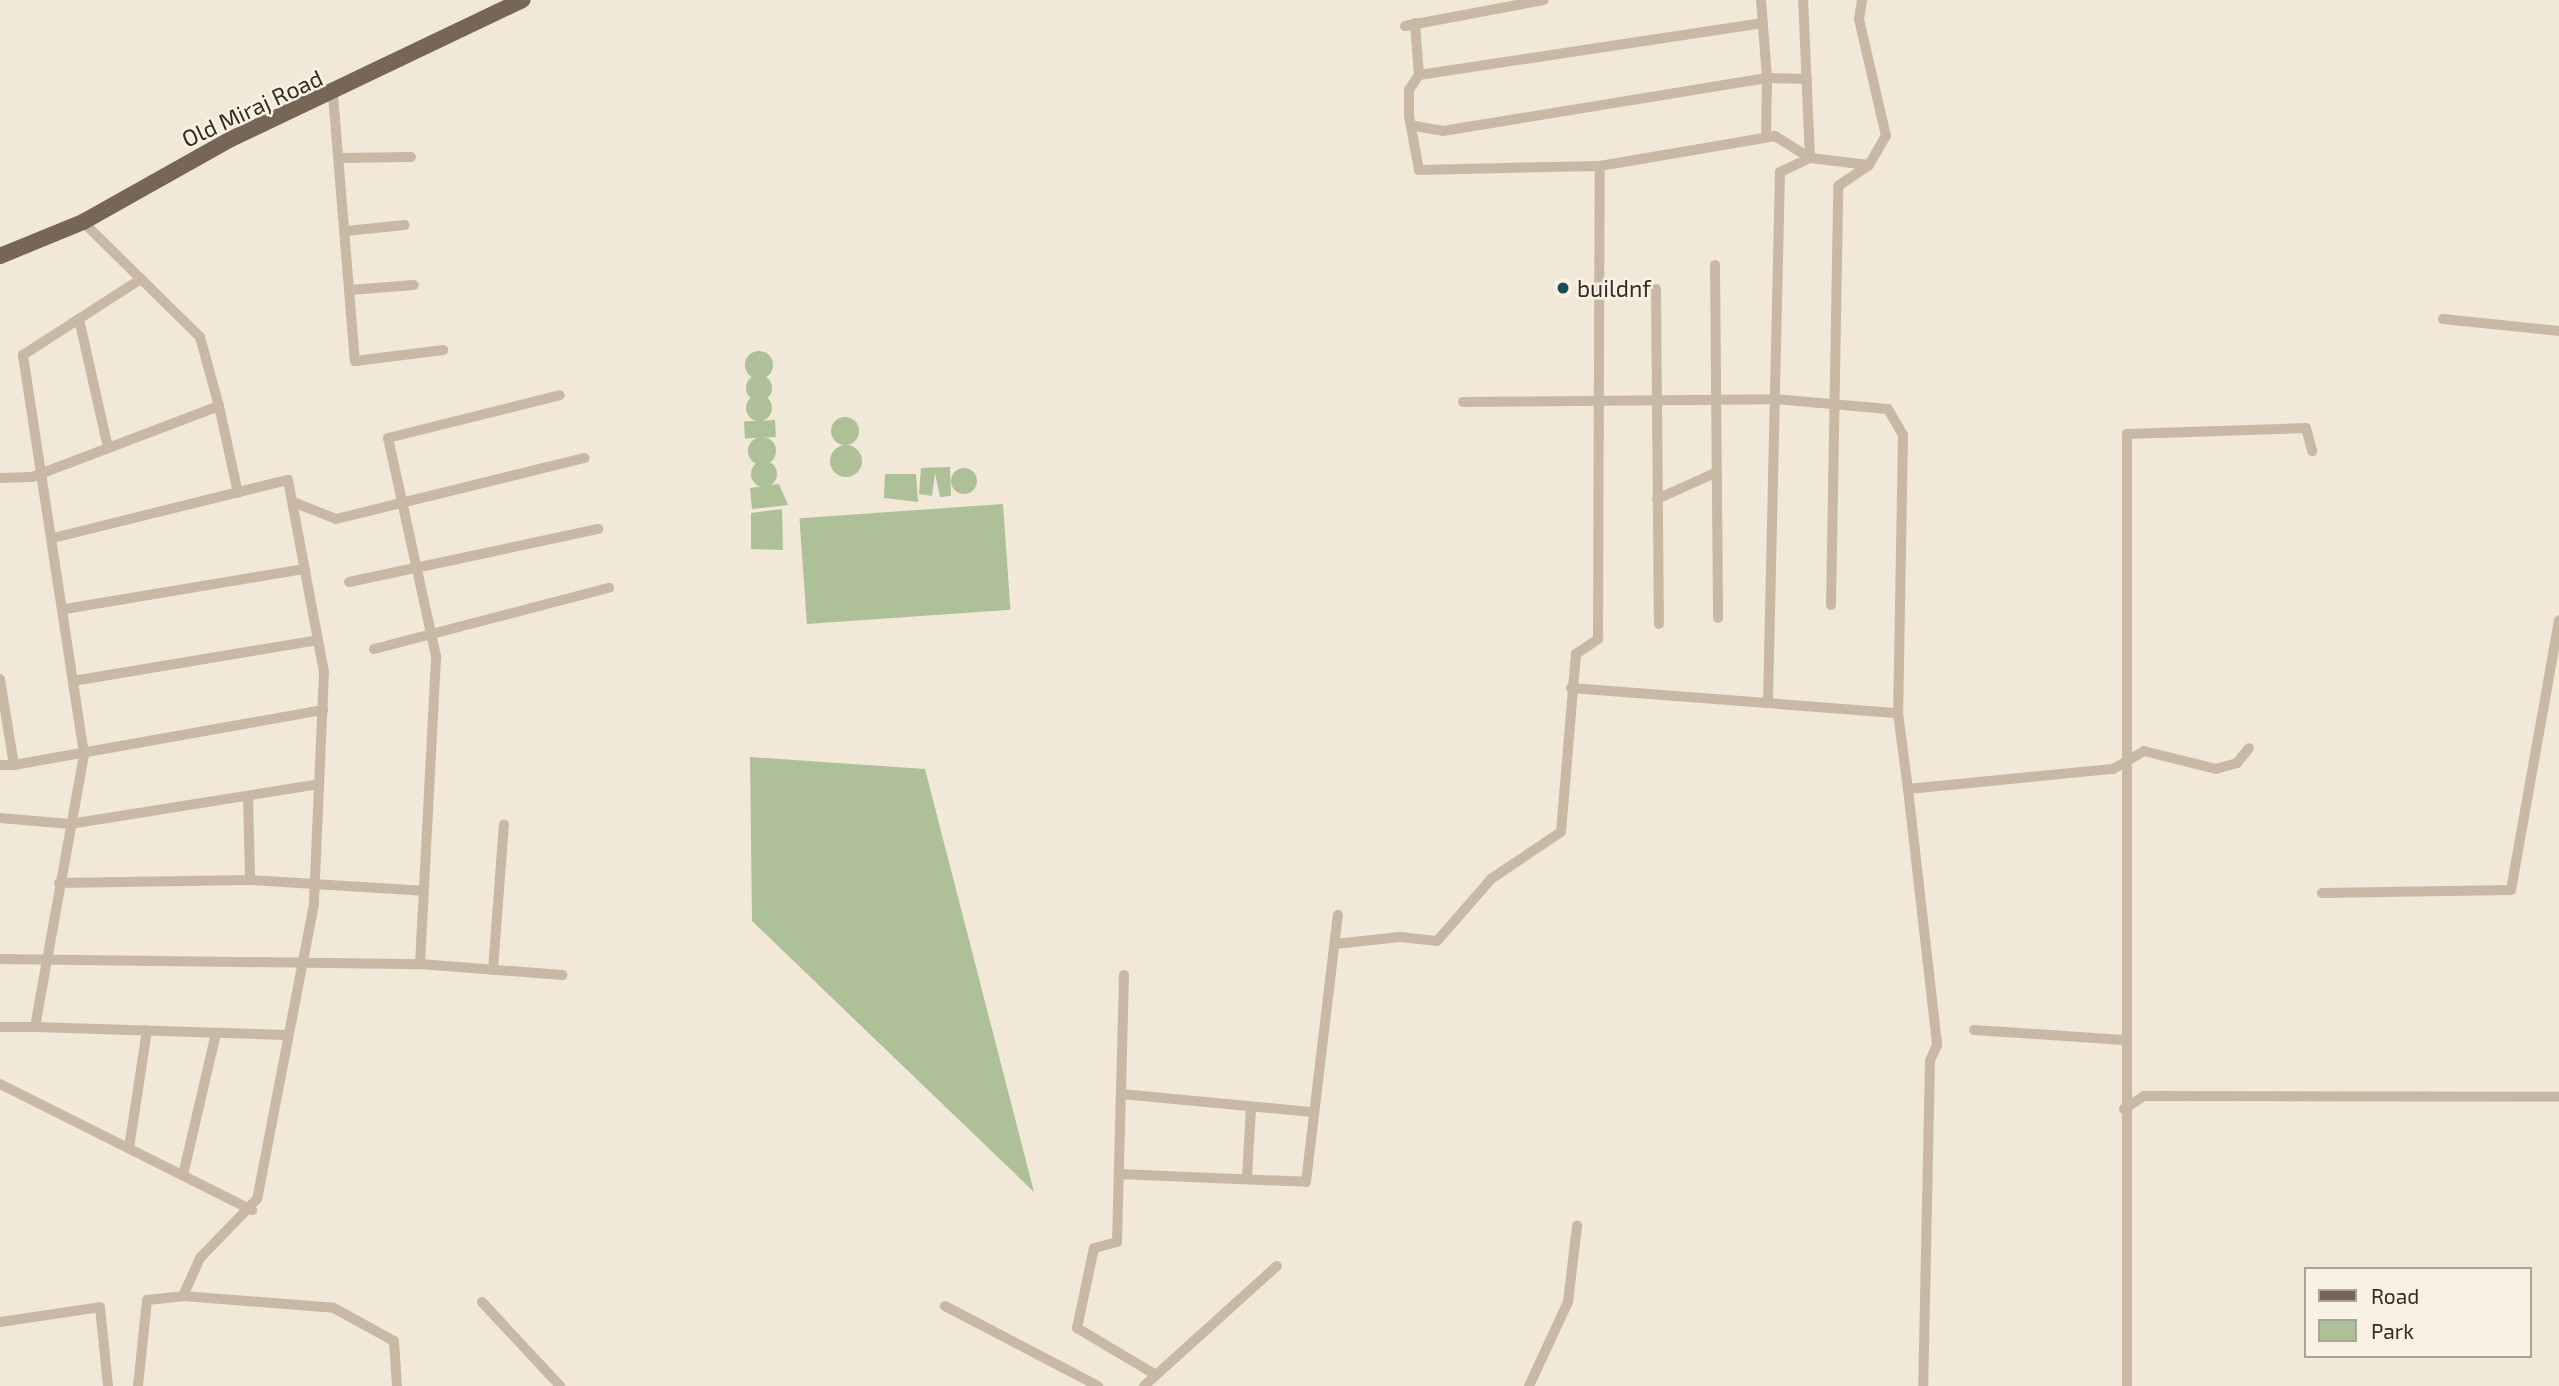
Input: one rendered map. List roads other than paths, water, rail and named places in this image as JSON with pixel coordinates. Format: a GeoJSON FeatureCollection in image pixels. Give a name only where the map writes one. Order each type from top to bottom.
{"type":"FeatureCollection","features":[{"type":"Feature","properties":{"kind":"main road","name":"Old Miraj Road"},"geometry":{"type":"LineString","coordinates":[[0,256],[83,222],[231,139],[333,95],[523,0]]}},
{"type":"Feature","properties":{"kind":"street"},"geometry":{"type":"LineString","coordinates":[[1544,0],[1410,25],[1419,75],[1409,90],[1419,170],[1432,174],[1600,166],[1775,136],[1810,158],[1869,165]]}},
{"type":"Feature","properties":{"kind":"street"},"geometry":{"type":"LineString","coordinates":[[1761,0],[1768,78],[1766,138]]}},
{"type":"Feature","properties":{"kind":"street"},"geometry":{"type":"LineString","coordinates":[[1803,0],[1810,158]]}},
{"type":"Feature","properties":{"kind":"street"},"geometry":{"type":"LineString","coordinates":[[1831,605],[1838,186],[1869,165],[1886,136],[1858,19],[1862,0]]}},
{"type":"Feature","properties":{"kind":"street"},"geometry":{"type":"LineString","coordinates":[[1419,75],[1763,23]]}},
{"type":"Feature","properties":{"kind":"street"},"geometry":{"type":"LineString","coordinates":[[1415,126],[1443,131],[1768,78],[1807,79]]}},
{"type":"Feature","properties":{"kind":"street"},"geometry":{"type":"LineString","coordinates":[[333,95],[341,158],[355,360],[443,350]]}},
{"type":"Feature","properties":{"kind":"street"},"geometry":{"type":"LineString","coordinates":[[341,158],[411,157]]}},
{"type":"Feature","properties":{"kind":"street"},"geometry":{"type":"LineString","coordinates":[[1768,700],[1780,172],[1810,158]]}},
{"type":"Feature","properties":{"kind":"street"},"geometry":{"type":"LineString","coordinates":[[1335,944],[1437,941],[1491,879],[1561,832],[1571,688],[1576,654],[1598,639],[1600,166]]}},
{"type":"Feature","properties":{"kind":"street"},"geometry":{"type":"LineString","coordinates":[[83,222],[200,337],[219,406],[238,493]]}},
{"type":"Feature","properties":{"kind":"street"},"geometry":{"type":"LineString","coordinates":[[346,231],[405,225]]}},
{"type":"Feature","properties":{"kind":"street"},"geometry":{"type":"LineString","coordinates":[[1715,265],[1718,618]]}},
{"type":"Feature","properties":{"kind":"street"},"geometry":{"type":"LineString","coordinates":[[35,1027],[44,959],[84,754],[65,609],[23,355],[141,279]]}},
{"type":"Feature","properties":{"kind":"street"},"geometry":{"type":"LineString","coordinates":[[350,289],[414,285]]}},
{"type":"Feature","properties":{"kind":"street"},"geometry":{"type":"LineString","coordinates":[[1656,289],[1658,624]]}},
{"type":"Feature","properties":{"kind":"street"},"geometry":{"type":"LineString","coordinates":[[79,319],[108,448]]}},
{"type":"Feature","properties":{"kind":"street"},"geometry":{"type":"LineString","coordinates":[[2443,319],[2559,331]]}},
{"type":"Feature","properties":{"kind":"street"},"geometry":{"type":"LineString","coordinates":[[420,964],[436,656],[388,438],[560,395]]}},
{"type":"Feature","properties":{"kind":"street"},"geometry":{"type":"LineString","coordinates":[[1463,402],[1776,399],[1888,409],[1903,435],[1898,713],[1937,1045],[1930,1061],[1923,1386]]}},
{"type":"Feature","properties":{"kind":"street"},"geometry":{"type":"LineString","coordinates":[[0,478],[43,473],[219,406]]}},
{"type":"Feature","properties":{"kind":"street"},"geometry":{"type":"LineString","coordinates":[[2127,1386],[2124,1040],[2128,757],[2127,434],[2306,428],[2312,451]]}},
{"type":"Feature","properties":{"kind":"street"},"geometry":{"type":"LineString","coordinates":[[293,502],[336,519],[585,458]]}},
{"type":"Feature","properties":{"kind":"street"},"geometry":{"type":"LineString","coordinates":[[1657,499],[1717,472]]}},
{"type":"Feature","properties":{"kind":"street"},"geometry":{"type":"LineString","coordinates":[[53,538],[288,480],[318,640],[323,710],[315,882],[303,959],[252,1210],[200,1258],[183,1296]]}},
{"type":"Feature","properties":{"kind":"street"},"geometry":{"type":"LineString","coordinates":[[349,582],[598,529]]}},
{"type":"Feature","properties":{"kind":"street"},"geometry":{"type":"LineString","coordinates":[[65,609],[305,569]]}},
{"type":"Feature","properties":{"kind":"street"},"geometry":{"type":"LineString","coordinates":[[374,649],[609,588]]}},
{"type":"Feature","properties":{"kind":"street"},"geometry":{"type":"LineString","coordinates":[[2322,893],[2511,890],[2559,620]]}},
{"type":"Feature","properties":{"kind":"street"},"geometry":{"type":"LineString","coordinates":[[73,681],[318,640]]}},
{"type":"Feature","properties":{"kind":"street"},"geometry":{"type":"LineString","coordinates":[[0,679],[14,765]]}},
{"type":"Feature","properties":{"kind":"street"},"geometry":{"type":"LineString","coordinates":[[1571,688],[1768,700],[1898,713]]}},
{"type":"Feature","properties":{"kind":"street"},"geometry":{"type":"LineString","coordinates":[[0,765],[84,754],[323,710]]}},
{"type":"Feature","properties":{"kind":"street"},"geometry":{"type":"LineString","coordinates":[[1908,789],[2113,769],[2128,757],[2144,751],[2216,769],[2237,763],[2249,748]]}},
{"type":"Feature","properties":{"kind":"street"},"geometry":{"type":"LineString","coordinates":[[0,818],[71,824],[319,784]]}},
{"type":"Feature","properties":{"kind":"street"},"geometry":{"type":"LineString","coordinates":[[248,796],[250,880]]}},
{"type":"Feature","properties":{"kind":"street"},"geometry":{"type":"LineString","coordinates":[[494,970],[504,824]]}},
{"type":"Feature","properties":{"kind":"street"},"geometry":{"type":"LineString","coordinates":[[59,884],[250,880],[315,882],[423,891]]}},
{"type":"Feature","properties":{"kind":"street"},"geometry":{"type":"LineString","coordinates":[[1119,1174],[1247,1177],[1306,1182],[1310,1112],[1338,915]]}},
{"type":"Feature","properties":{"kind":"street"},"geometry":{"type":"LineString","coordinates":[[0,959],[303,959],[420,964],[563,975]]}},
{"type":"Feature","properties":{"kind":"street"},"geometry":{"type":"LineString","coordinates":[[1124,975],[1117,1242],[1094,1248],[1077,1328],[1156,1375]]}},
{"type":"Feature","properties":{"kind":"street"},"geometry":{"type":"LineString","coordinates":[[0,1027],[287,1035]]}},
{"type":"Feature","properties":{"kind":"street"},"geometry":{"type":"LineString","coordinates":[[129,1149],[147,1030]]}},
{"type":"Feature","properties":{"kind":"street"},"geometry":{"type":"LineString","coordinates":[[1973,1030],[2124,1040]]}},
{"type":"Feature","properties":{"kind":"street"},"geometry":{"type":"LineString","coordinates":[[183,1175],[216,1032]]}},
{"type":"Feature","properties":{"kind":"street"},"geometry":{"type":"LineString","coordinates":[[0,1084],[252,1210]]}},
{"type":"Feature","properties":{"kind":"street"},"geometry":{"type":"LineString","coordinates":[[1121,1094],[1310,1112]]}},
{"type":"Feature","properties":{"kind":"street"},"geometry":{"type":"LineString","coordinates":[[2124,1109],[2144,1096],[2559,1097]]}},
{"type":"Feature","properties":{"kind":"street"},"geometry":{"type":"LineString","coordinates":[[1247,1177],[1251,1107]]}},
{"type":"Feature","properties":{"kind":"street"},"geometry":{"type":"LineString","coordinates":[[1529,1386],[1568,1302],[1577,1226]]}},
{"type":"Feature","properties":{"kind":"street"},"geometry":{"type":"LineString","coordinates":[[1144,1386],[1277,1266]]}},
{"type":"Feature","properties":{"kind":"street"},"geometry":{"type":"LineString","coordinates":[[138,1386],[146,1300],[183,1296],[334,1308],[394,1341],[397,1386]]}},
{"type":"Feature","properties":{"kind":"street"},"geometry":{"type":"LineString","coordinates":[[482,1302],[560,1386]]}},
{"type":"Feature","properties":{"kind":"street"},"geometry":{"type":"LineString","coordinates":[[944,1306],[1098,1386]]}},
{"type":"Feature","properties":{"kind":"street"},"geometry":{"type":"LineString","coordinates":[[0,1322],[100,1307],[108,1386]]}},
{"type":"Feature","properties":{"kind":"place","name":"buildnf"},"geometry":{"type":"Point","coordinates":[1563,288]}}]}
